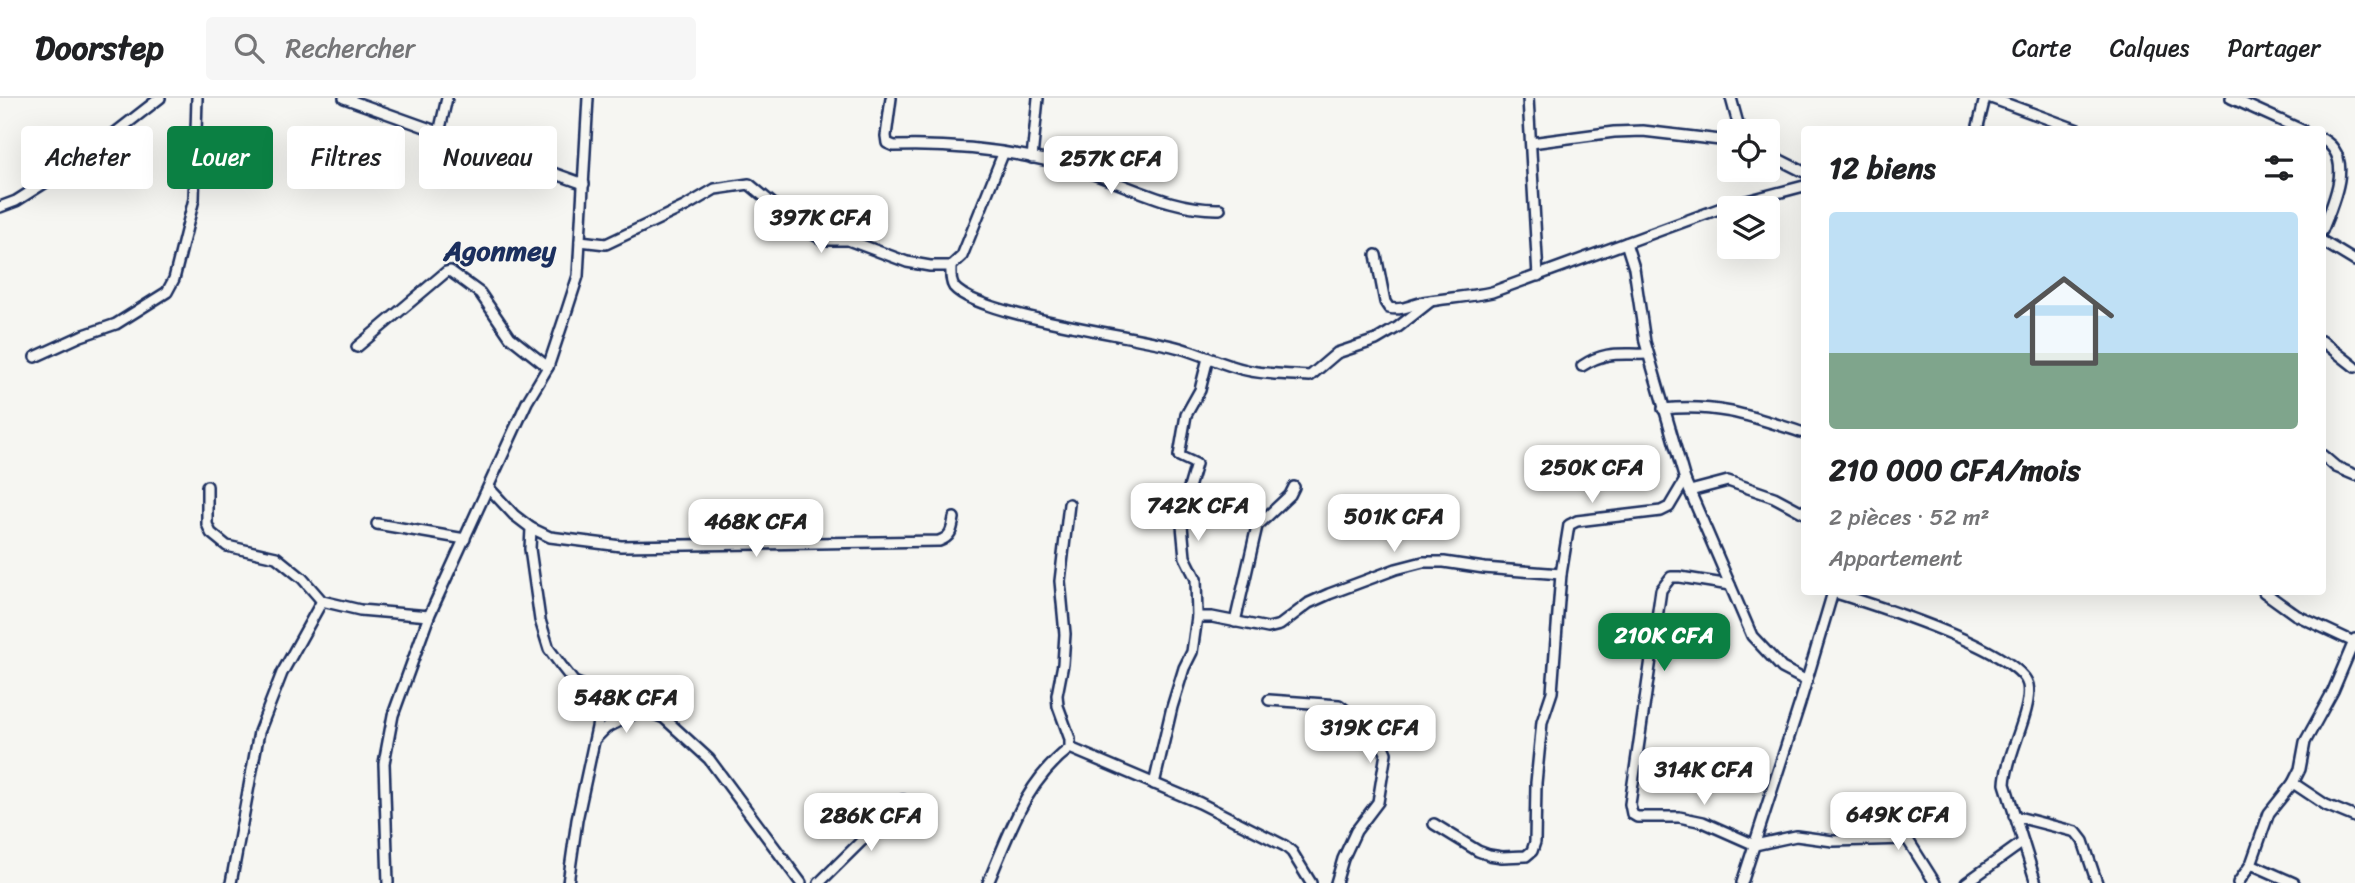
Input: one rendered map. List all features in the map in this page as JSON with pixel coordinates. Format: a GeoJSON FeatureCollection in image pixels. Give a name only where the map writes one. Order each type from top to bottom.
{"type":"FeatureCollection","features":[{"type":"Feature","properties":{"kind":"street"},"geometry":{"type":"LineString","coordinates":[[0,207],[62,175],[160,98]]}},
{"type":"Feature","properties":{"kind":"street"},"geometry":{"type":"LineString","coordinates":[[35,357],[116,324],[167,292],[174,279],[194,198],[197,98]]}},
{"type":"Feature","properties":{"kind":"street"},"geometry":{"type":"LineString","coordinates":[[344,98],[376,103],[424,126]]}},
{"type":"Feature","properties":{"kind":"street"},"geometry":{"type":"LineString","coordinates":[[441,126],[447,98]]}},
{"type":"Feature","properties":{"kind":"street"},"geometry":{"type":"LineString","coordinates":[[388,883],[384,763],[393,715],[429,615],[527,402],[548,367],[578,276],[588,98]]}},
{"type":"Feature","properties":{"kind":"street"},"geometry":{"type":"LineString","coordinates":[[891,98],[886,135],[887,143],[894,146],[966,146],[1032,158],[1080,170],[1177,206],[1196,210],[1220,209]]}},
{"type":"Feature","properties":{"kind":"street"},"geometry":{"type":"LineString","coordinates":[[1032,158],[1038,98]]}},
{"type":"Feature","properties":{"kind":"street"},"geometry":{"type":"LineString","coordinates":[[1528,98],[1538,276]]}},
{"type":"Feature","properties":{"kind":"street"},"geometry":{"type":"LineString","coordinates":[[1731,98],[1737,119]]}},
{"type":"Feature","properties":{"kind":"street"},"geometry":{"type":"LineString","coordinates":[[1978,126],[1985,98]]}},
{"type":"Feature","properties":{"kind":"street"},"geometry":{"type":"LineString","coordinates":[[1991,98],[2067,126]]}},
{"type":"Feature","properties":{"kind":"street"},"geometry":{"type":"LineString","coordinates":[[2231,98],[2293,126]]}},
{"type":"Feature","properties":{"kind":"street"},"geometry":{"type":"LineString","coordinates":[[1531,143],[1643,131],[1717,140]]}},
{"type":"Feature","properties":{"kind":"street"},"geometry":{"type":"LineString","coordinates":[[2326,141],[2341,153],[2345,164],[2343,180],[2326,217]]}},
{"type":"Feature","properties":{"kind":"street"},"geometry":{"type":"LineString","coordinates":[[580,241],[606,244],[649,225],[715,189],[749,184],[797,223],[823,240],[848,240],[908,262],[951,266],[962,256],[1003,154]]}},
{"type":"Feature","properties":{"kind":"street"},"geometry":{"type":"LineString","coordinates":[[1780,160],[1801,170]]}},
{"type":"Feature","properties":{"kind":"street"},"geometry":{"type":"LineString","coordinates":[[557,175],[584,184]]}},
{"type":"Feature","properties":{"kind":"street"},"geometry":{"type":"LineString","coordinates":[[1376,255],[1385,302],[1390,308],[1398,310],[1431,301],[1492,292],[1724,207],[1801,187]]}},
{"type":"Feature","properties":{"kind":"street"},"geometry":{"type":"LineString","coordinates":[[1626,243],[1634,268],[1648,354],[1685,480],[1752,636],[1782,668],[1807,681]]}},
{"type":"Feature","properties":{"kind":"street"},"geometry":{"type":"LineString","coordinates":[[2326,244],[2355,261]]}},
{"type":"Feature","properties":{"kind":"street"},"geometry":{"type":"LineString","coordinates":[[951,266],[951,278],[955,287],[966,295],[995,306],[1048,321],[1179,348],[1260,373],[1310,376],[1337,353],[1376,341],[1431,301]]}},
{"type":"Feature","properties":{"kind":"street"},"geometry":{"type":"LineString","coordinates":[[357,347],[450,271],[480,293],[510,337],[548,367]]}},
{"type":"Feature","properties":{"kind":"street"},"geometry":{"type":"LineString","coordinates":[[2326,344],[2355,367]]}},
{"type":"Feature","properties":{"kind":"street"},"geometry":{"type":"LineString","coordinates":[[1582,366],[1594,358],[1611,353],[1648,354]]}},
{"type":"Feature","properties":{"kind":"street"},"geometry":{"type":"LineString","coordinates":[[1154,784],[1172,707],[1192,652],[1197,617],[1196,579],[1185,556],[1181,514],[1196,464],[1179,456],[1186,415],[1200,390],[1208,358]]}},
{"type":"Feature","properties":{"kind":"street"},"geometry":{"type":"LineString","coordinates":[[1663,409],[1691,406],[1735,411],[1801,432]]}},
{"type":"Feature","properties":{"kind":"street"},"geometry":{"type":"LineString","coordinates":[[2326,458],[2336,467],[2355,475]]}},
{"type":"Feature","properties":{"kind":"street"},"geometry":{"type":"LineString","coordinates":[[1434,824],[1489,855],[1526,856],[1532,851],[1535,842],[1535,783],[1542,722],[1552,692],[1569,526],[1577,521],[1661,511],[1669,506],[1685,480]]}},
{"type":"Feature","properties":{"kind":"street"},"geometry":{"type":"LineString","coordinates":[[1690,491],[1728,481],[1774,497],[1801,511]]}},
{"type":"Feature","properties":{"kind":"street"},"geometry":{"type":"LineString","coordinates":[[207,486],[207,524],[211,533],[227,546],[276,557],[302,578],[322,601],[360,610],[429,615]]}},
{"type":"Feature","properties":{"kind":"street"},"geometry":{"type":"LineString","coordinates":[[1236,622],[1257,526],[1290,495],[1294,487]]}},
{"type":"Feature","properties":{"kind":"street"},"geometry":{"type":"LineString","coordinates":[[489,488],[513,515],[550,537],[621,546],[939,541],[951,533],[954,518]]}},
{"type":"Feature","properties":{"kind":"street"},"geometry":{"type":"LineString","coordinates":[[988,883],[1028,794],[1044,770],[1070,748],[1070,738],[1058,706],[1057,695],[1065,634],[1060,581],[1069,504]]}},
{"type":"Feature","properties":{"kind":"street"},"geometry":{"type":"LineString","coordinates":[[377,524],[465,539]]}},
{"type":"Feature","properties":{"kind":"street"},"geometry":{"type":"LineString","coordinates":[[531,528],[530,549],[540,620],[549,649],[574,682],[664,718],[709,759],[801,883]]}},
{"type":"Feature","properties":{"kind":"street"},"geometry":{"type":"LineString","coordinates":[[1197,617],[1212,617],[1268,628],[1280,625],[1308,603],[1329,594],[1423,562],[1562,574]]}},
{"type":"Feature","properties":{"kind":"street"},"geometry":{"type":"LineString","coordinates":[[1730,585],[1671,577],[1661,590],[1630,804],[1632,814],[1637,817],[1679,817],[1703,822],[1755,845],[1796,836],[1833,841],[1908,839]]}},
{"type":"Feature","properties":{"kind":"street"},"geometry":{"type":"LineString","coordinates":[[1742,883],[1832,595]]}},
{"type":"Feature","properties":{"kind":"street"},"geometry":{"type":"LineString","coordinates":[[1842,595],[1941,629],[2015,667],[2024,675],[2028,692],[2005,784],[2036,883]]}},
{"type":"Feature","properties":{"kind":"street"},"geometry":{"type":"LineString","coordinates":[[2238,883],[2251,864],[2269,813],[2293,783],[2300,769],[2310,730],[2333,691],[2354,640],[2296,615],[2268,595]]}},
{"type":"Feature","properties":{"kind":"street"},"geometry":{"type":"LineString","coordinates":[[231,883],[259,732],[282,673],[322,601]]}},
{"type":"Feature","properties":{"kind":"street"},"geometry":{"type":"LineString","coordinates":[[568,883],[577,820],[604,695]]}},
{"type":"Feature","properties":{"kind":"street"},"geometry":{"type":"LineString","coordinates":[[1269,700],[1339,705],[1358,720],[1383,746],[1386,753],[1378,802],[1356,831],[1336,883]]}},
{"type":"Feature","properties":{"kind":"street"},"geometry":{"type":"LineString","coordinates":[[594,739],[606,728],[643,709]]}},
{"type":"Feature","properties":{"kind":"street"},"geometry":{"type":"LineString","coordinates":[[1070,748],[1223,814],[1285,846],[1292,852],[1311,883]]}},
{"type":"Feature","properties":{"kind":"street"},"geometry":{"type":"LineString","coordinates":[[2293,783],[2326,804],[2355,817]]}},
{"type":"Feature","properties":{"kind":"street"},"geometry":{"type":"LineString","coordinates":[[819,883],[903,800]]}},
{"type":"Feature","properties":{"kind":"street"},"geometry":{"type":"LineString","coordinates":[[1886,806],[1934,883]]}},
{"type":"Feature","properties":{"kind":"street"},"geometry":{"type":"LineString","coordinates":[[2014,816],[2076,832],[2083,841],[2097,883]]}},
{"type":"Feature","properties":{"kind":"street"},"geometry":{"type":"LineString","coordinates":[[1966,883],[2023,842]]}},
{"type":"Feature","properties":{"kind":"street"},"geometry":{"type":"LineString","coordinates":[[2251,864],[2294,883]]}},
{"type":"Feature","properties":{"kind":"district","name":"Agonmey"},"geometry":{"type":"Point","coordinates":[500,250]}}]}
